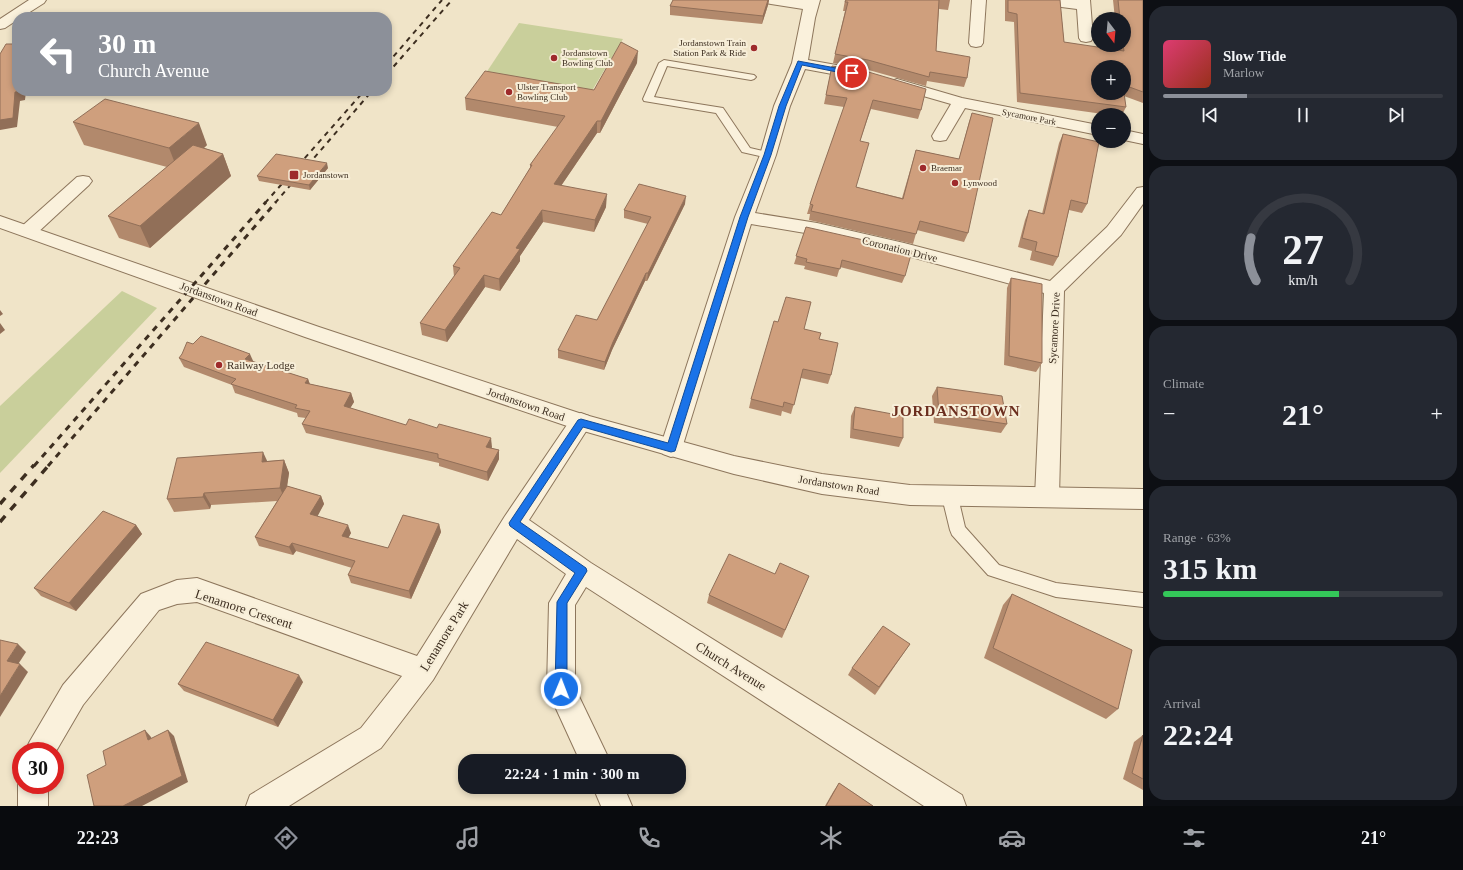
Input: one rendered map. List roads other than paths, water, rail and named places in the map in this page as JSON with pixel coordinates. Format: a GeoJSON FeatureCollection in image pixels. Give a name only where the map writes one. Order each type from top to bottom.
{"type":"FeatureCollection","features":[{"type":"Feature","properties":{"kind":"street"},"geometry":{"type":"LineString","coordinates":[[20,12],[39,0]]}},
{"type":"Feature","properties":{"kind":"street"},"geometry":{"type":"LineString","coordinates":[[671,448],[744,217],[768,155],[782,106],[800,63],[812,3],[771,0]]}},
{"type":"Feature","properties":{"kind":"street"},"geometry":{"type":"LineString","coordinates":[[976,43],[979,0]]}},
{"type":"Feature","properties":{"kind":"street"},"geometry":{"type":"LineString","coordinates":[[1038,0],[1083,3],[1086,38]]}},
{"type":"Feature","properties":{"kind":"street"},"geometry":{"type":"LineString","coordinates":[[0,25],[12,17]]}},
{"type":"Feature","properties":{"kind":"street","name":"Sycamore Park"},"geometry":{"type":"LineString","coordinates":[[800,63],[876,78],[960,102],[1091,129]]}},
{"type":"Feature","properties":{"kind":"street"},"geometry":{"type":"LineString","coordinates":[[940,136],[960,102]]}},
{"type":"Feature","properties":{"kind":"street"},"geometry":{"type":"LineString","coordinates":[[1131,136],[1143,138]]}},
{"type":"Feature","properties":{"kind":"street"},"geometry":{"type":"LineString","coordinates":[[28,231],[83,181]]}},
{"type":"Feature","properties":{"kind":"street","name":"Sycamore Drive"},"geometry":{"type":"LineString","coordinates":[[1047,497],[1054,289],[1114,231],[1143,192]]}},
{"type":"Feature","properties":{"kind":"street","name":"Coronation Drive"},"geometry":{"type":"LineString","coordinates":[[744,217],[817,229],[904,249],[1054,289]]}},
{"type":"Feature","properties":{"kind":"street","name":"Jordanstown Road"},"geometry":{"type":"LineString","coordinates":[[0,222],[312,332],[581,422],[734,465],[822,484],[910,495],[950,497],[1143,499]]}},
{"type":"Feature","properties":{"kind":"street","name":"Lenamore Park"},"geometry":{"type":"LineString","coordinates":[[261,806],[371,738],[423,671],[514,523],[581,422]]}},
{"type":"Feature","properties":{"kind":"street","name":"Church Avenue"},"geometry":{"type":"LineString","coordinates":[[514,523],[582,571],[951,806]]}},
{"type":"Feature","properties":{"kind":"street"},"geometry":{"type":"LineString","coordinates":[[582,571],[562,602],[561,689],[592,754]]}},
{"type":"Feature","properties":{"kind":"street","name":"Lenamore Crescent"},"geometry":{"type":"LineString","coordinates":[[45,742],[73,695],[150,602],[177,592],[197,590],[423,671]]}},
{"type":"Feature","properties":{"kind":"street"},"geometry":{"type":"LineString","coordinates":[[33,794],[33,806]]}},
{"type":"Feature","properties":{"kind":"street"},"geometry":{"type":"LineString","coordinates":[[611,794],[617,806]]}},
{"type":"Feature","properties":{"kind":"lane"},"geometry":{"type":"LineString","coordinates":[[751,77],[664,63],[648,99],[719,110],[746,150],[768,155]]}},
{"type":"Feature","properties":{"kind":"lane"},"geometry":{"type":"LineString","coordinates":[[950,497],[958,530],[994,570],[1056,590],[1143,600]]}},
{"type":"Feature","properties":{"kind":"railway"},"geometry":{"type":"LineString","coordinates":[[392,58],[442,0]]}},
{"type":"Feature","properties":{"kind":"railway"},"geometry":{"type":"LineString","coordinates":[[392,68],[452,0]]}},
{"type":"Feature","properties":{"kind":"railway"},"geometry":{"type":"LineString","coordinates":[[265,203],[360,96]]}},
{"type":"Feature","properties":{"kind":"railway"},"geometry":{"type":"LineString","coordinates":[[275,203],[368,96]]}},
{"type":"Feature","properties":{"kind":"railway"},"geometry":{"type":"LineString","coordinates":[[34,466],[266,202]]}},
{"type":"Feature","properties":{"kind":"railway"},"geometry":{"type":"LineString","coordinates":[[48,466],[276,202]]}},
{"type":"Feature","properties":{"kind":"railway"},"geometry":{"type":"LineString","coordinates":[[0,504],[34,465]]}},
{"type":"Feature","properties":{"kind":"railway"},"geometry":{"type":"LineString","coordinates":[[0,522],[49,465]]}},
{"type":"Feature","properties":{"kind":"place","name":"Jordanstown Train Station Park & Ride"},"geometry":{"type":"Point","coordinates":[754,48]}},
{"type":"Feature","properties":{"kind":"place","name":"Jordanstown Bowling Club"},"geometry":{"type":"Point","coordinates":[554,58]}},
{"type":"Feature","properties":{"kind":"place","name":"Ulster Transport Bowling Club"},"geometry":{"type":"Point","coordinates":[509,92]}},
{"type":"Feature","properties":{"kind":"place","name":"Braemar"},"geometry":{"type":"Point","coordinates":[923,168]}},
{"type":"Feature","properties":{"kind":"place","name":"Jordanstown"},"geometry":{"type":"Point","coordinates":[294,175]}},
{"type":"Feature","properties":{"kind":"place","name":"Lynwood"},"geometry":{"type":"Point","coordinates":[955,183]}},
{"type":"Feature","properties":{"kind":"place","name":"Railway Lodge"},"geometry":{"type":"Point","coordinates":[219,365]}},
{"type":"Feature","properties":{"kind":"district","name":"JORDANSTOWN"},"geometry":{"type":"Point","coordinates":[956,411]}}]}
